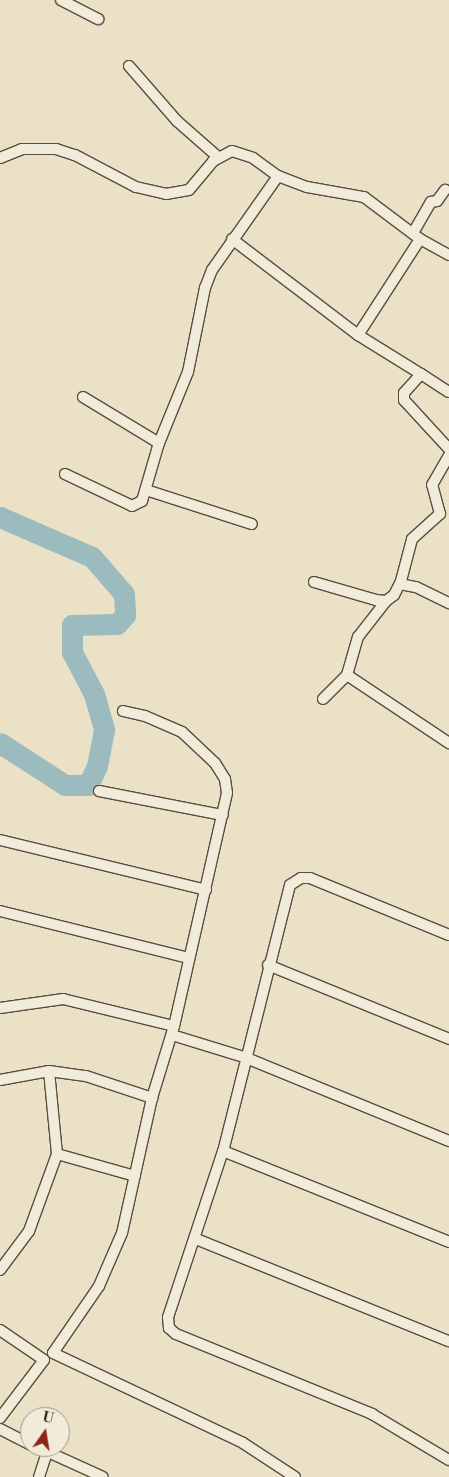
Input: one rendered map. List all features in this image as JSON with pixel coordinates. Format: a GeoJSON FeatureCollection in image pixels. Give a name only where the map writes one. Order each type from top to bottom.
{"type":"FeatureCollection","features":[{"type":"Feature","properties":{"kind":"street"},"geometry":{"type":"LineString","coordinates":[[61,0],[98,19]]}},
{"type":"Feature","properties":{"kind":"street"},"geometry":{"type":"LineString","coordinates":[[129,66],[177,121],[218,157]]}},
{"type":"Feature","properties":{"kind":"street"},"geometry":{"type":"LineString","coordinates":[[0,158],[22,149],[56,149],[75,154],[136,187],[166,194],[189,190],[218,157],[239,152],[278,176],[307,187],[364,197],[416,236],[449,255]]}},
{"type":"Feature","properties":{"kind":"street"},"geometry":{"type":"LineString","coordinates":[[66,474],[132,506],[142,501],[159,443],[188,372],[205,288],[212,270],[278,176]]}},
{"type":"Feature","properties":{"kind":"street"},"geometry":{"type":"LineString","coordinates":[[358,335],[416,236],[431,202],[438,201],[445,190]]}},
{"type":"Feature","properties":{"kind":"street"},"geometry":{"type":"LineString","coordinates":[[232,239],[358,335],[449,392]]}},
{"type":"Feature","properties":{"kind":"street"},"geometry":{"type":"LineString","coordinates":[[421,374],[404,393],[404,400],[449,449]]}},
{"type":"Feature","properties":{"kind":"street"},"geometry":{"type":"LineString","coordinates":[[83,397],[159,443]]}},
{"type":"Feature","properties":{"kind":"street"},"geometry":{"type":"LineString","coordinates":[[323,699],[347,676],[358,637],[386,601],[394,595],[400,584],[412,539],[440,514],[432,485],[449,455]]}},
{"type":"Feature","properties":{"kind":"street"},"geometry":{"type":"LineString","coordinates":[[146,490],[252,524]]}},
{"type":"Feature","properties":{"kind":"street"},"geometry":{"type":"LineString","coordinates":[[314,582],[386,601]]}},
{"type":"Feature","properties":{"kind":"street"},"geometry":{"type":"LineString","coordinates":[[400,584],[416,587],[449,603]]}},
{"type":"Feature","properties":{"kind":"street"},"geometry":{"type":"LineString","coordinates":[[347,676],[449,743]]}},
{"type":"Feature","properties":{"kind":"street"},"geometry":{"type":"LineString","coordinates":[[0,1417],[44,1360],[53,1353],[110,1266],[122,1233],[152,1098],[173,1030],[223,815],[225,779],[215,763],[182,732],[145,716],[123,712]]}},
{"type":"Feature","properties":{"kind":"street"},"geometry":{"type":"LineString","coordinates":[[99,792],[223,815]]}},
{"type":"Feature","properties":{"kind":"street"},"geometry":{"type":"LineString","coordinates":[[0,840],[206,890]]}},
{"type":"Feature","properties":{"kind":"street"},"geometry":{"type":"LineString","coordinates":[[449,935],[310,878],[301,878],[290,885],[244,1057],[223,1151],[196,1239],[168,1317],[169,1328],[262,1371],[372,1414],[449,1460]]}},
{"type":"Feature","properties":{"kind":"street"},"geometry":{"type":"LineString","coordinates":[[0,911],[189,958]]}},
{"type":"Feature","properties":{"kind":"street"},"geometry":{"type":"LineString","coordinates":[[268,965],[449,1040]]}},
{"type":"Feature","properties":{"kind":"street"},"geometry":{"type":"LineString","coordinates":[[0,1008],[63,999],[173,1030],[449,1141]]}},
{"type":"Feature","properties":{"kind":"street"},"geometry":{"type":"LineString","coordinates":[[0,1080],[49,1071],[86,1076],[152,1098]]}},
{"type":"Feature","properties":{"kind":"street"},"geometry":{"type":"LineString","coordinates":[[0,1270],[29,1231],[57,1154],[49,1071]]}},
{"type":"Feature","properties":{"kind":"street"},"geometry":{"type":"LineString","coordinates":[[223,1151],[449,1242]]}},
{"type":"Feature","properties":{"kind":"street"},"geometry":{"type":"LineString","coordinates":[[57,1154],[135,1176]]}},
{"type":"Feature","properties":{"kind":"street"},"geometry":{"type":"LineString","coordinates":[[196,1239],[449,1342]]}},
{"type":"Feature","properties":{"kind":"street"},"geometry":{"type":"LineString","coordinates":[[0,1330],[44,1360]]}},
{"type":"Feature","properties":{"kind":"street"},"geometry":{"type":"LineString","coordinates":[[53,1353],[243,1443],[295,1477]]}},
{"type":"Feature","properties":{"kind":"street"},"geometry":{"type":"LineString","coordinates":[[0,1429],[20,1439]]}},
{"type":"Feature","properties":{"kind":"street"},"geometry":{"type":"LineString","coordinates":[[39,1477],[45,1457]]}},
{"type":"Feature","properties":{"kind":"street"},"geometry":{"type":"LineString","coordinates":[[58,1457],[104,1477]]}},
{"type":"Feature","properties":{"kind":"waterway"},"geometry":{"type":"LineString","coordinates":[[0,517],[92,557],[124,594],[125,615],[117,624],[72,625],[72,652],[94,694],[104,730],[97,766],[88,785],[65,785],[0,743]]}}]}
